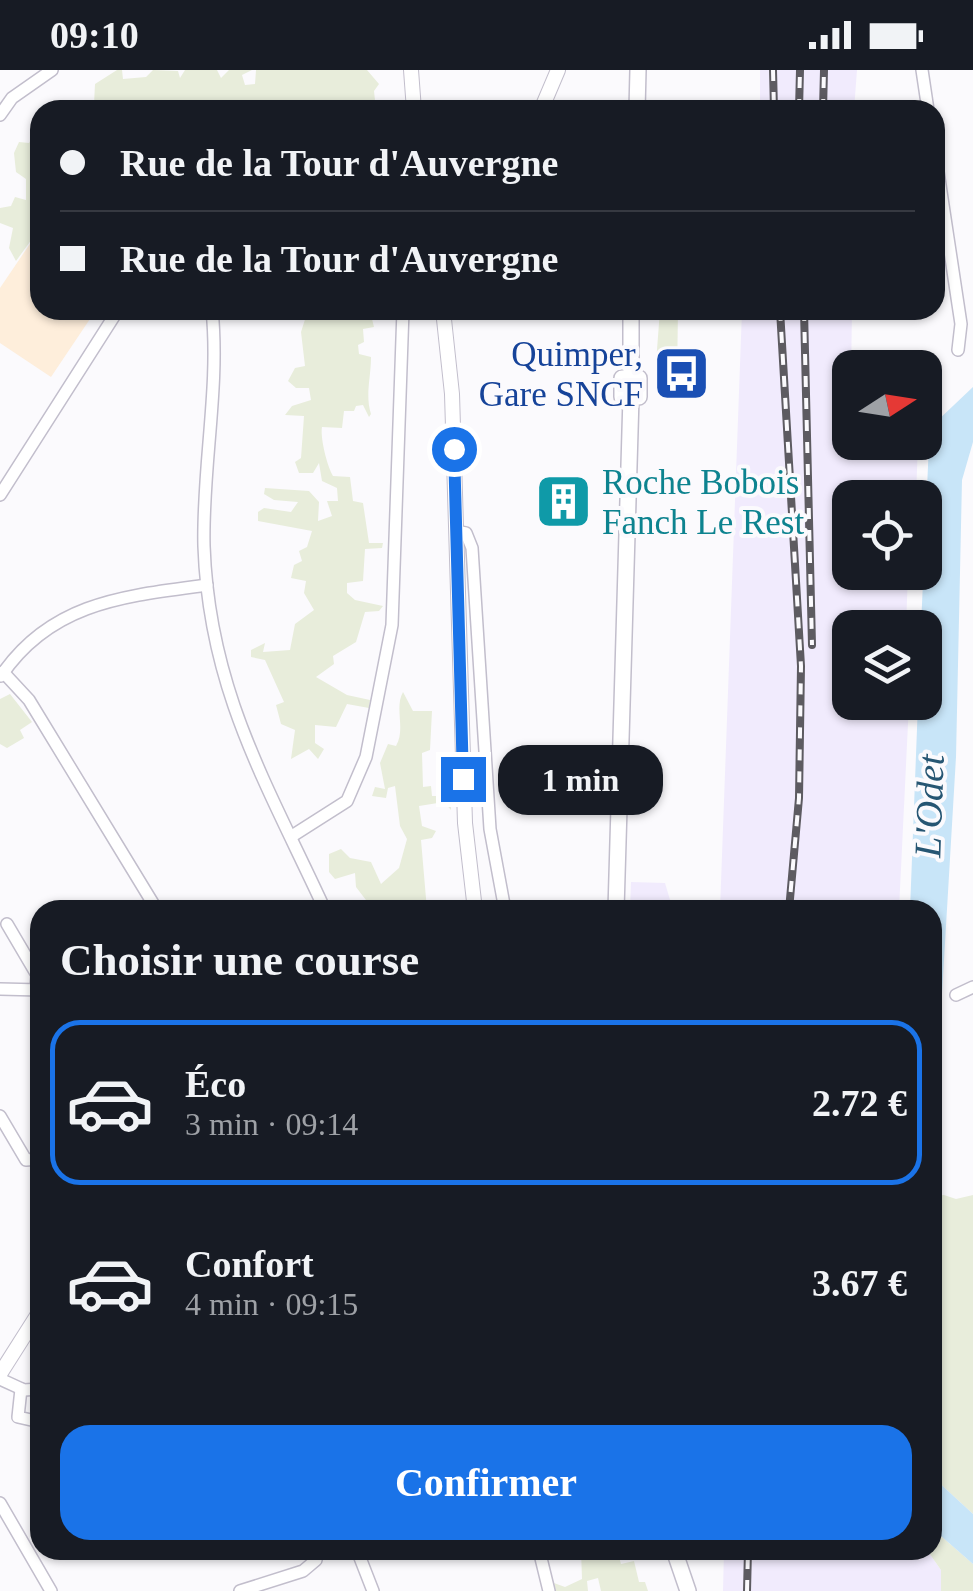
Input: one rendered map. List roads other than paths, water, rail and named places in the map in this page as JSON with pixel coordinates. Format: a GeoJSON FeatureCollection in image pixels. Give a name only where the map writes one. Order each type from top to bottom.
{"type":"FeatureCollection","features":[{"type":"Feature","properties":{"kind":"main road"},"geometry":{"type":"LineString","coordinates":[[637,100],[638,70]]}},
{"type":"Feature","properties":{"kind":"main road"},"geometry":{"type":"LineString","coordinates":[[616,900],[630,397],[639,397],[639,378],[631,378],[631,320]]}},
{"type":"Feature","properties":{"kind":"main road"},"geometry":{"type":"LineString","coordinates":[[677,1560],[685,1591]]}},
{"type":"Feature","properties":{"kind":"street"},"geometry":{"type":"LineString","coordinates":[[0,115],[35,74],[52,70]]}},
{"type":"Feature","properties":{"kind":"street"},"geometry":{"type":"LineString","coordinates":[[412,70],[414,100]]}},
{"type":"Feature","properties":{"kind":"street"},"geometry":{"type":"LineString","coordinates":[[544,100],[558,70]]}},
{"type":"Feature","properties":{"kind":"street"},"geometry":{"type":"LineString","coordinates":[[922,70],[926,100]]}},
{"type":"Feature","properties":{"kind":"street"},"geometry":{"type":"LineString","coordinates":[[945,221],[960,324],[958,350]]}},
{"type":"Feature","properties":{"kind":"street"},"geometry":{"type":"LineString","coordinates":[[0,495],[112,320]]}},
{"type":"Feature","properties":{"kind":"street"},"geometry":{"type":"LineString","coordinates":[[212,320],[204,531],[207,585],[227,694],[321,900]]}},
{"type":"Feature","properties":{"kind":"street"},"geometry":{"type":"LineString","coordinates":[[292,836],[347,801],[366,757],[393,614],[403,320]]}},
{"type":"Feature","properties":{"kind":"street"},"geometry":{"type":"LineString","coordinates":[[444,320],[452,394],[464,794],[474,900]]}},
{"type":"Feature","properties":{"kind":"street"},"geometry":{"type":"LineString","coordinates":[[456,531],[466,533],[472,548],[489,816],[503,900]]}},
{"type":"Feature","properties":{"kind":"street"},"geometry":{"type":"LineString","coordinates":[[151,900],[30,700],[2,674],[32,638],[81,607],[207,585]]}},
{"type":"Feature","properties":{"kind":"street"},"geometry":{"type":"LineString","coordinates":[[7,924],[30,964]]}},
{"type":"Feature","properties":{"kind":"street"},"geometry":{"type":"LineString","coordinates":[[956,996],[973,987]]}},
{"type":"Feature","properties":{"kind":"street"},"geometry":{"type":"LineString","coordinates":[[0,989],[30,989]]}},
{"type":"Feature","properties":{"kind":"street"},"geometry":{"type":"LineString","coordinates":[[0,1116],[19,1154],[30,1161]]}},
{"type":"Feature","properties":{"kind":"street"},"geometry":{"type":"LineString","coordinates":[[30,1316],[23,1322],[0,1376],[20,1389],[30,1389]]}},
{"type":"Feature","properties":{"kind":"street"},"geometry":{"type":"LineString","coordinates":[[20,1389],[18,1417],[30,1420]]}},
{"type":"Feature","properties":{"kind":"street"},"geometry":{"type":"LineString","coordinates":[[0,1504],[30,1555]]}},
{"type":"Feature","properties":{"kind":"street"},"geometry":{"type":"LineString","coordinates":[[33,1560],[51,1591]]}},
{"type":"Feature","properties":{"kind":"street"},"geometry":{"type":"LineString","coordinates":[[240,1591],[303,1571],[316,1560]]}},
{"type":"Feature","properties":{"kind":"street"},"geometry":{"type":"LineString","coordinates":[[364,1560],[373,1591]]}},
{"type":"Feature","properties":{"kind":"street"},"geometry":{"type":"LineString","coordinates":[[541,1560],[549,1591]]}},
{"type":"Feature","properties":{"kind":"water","name":"L'Odet"},"geometry":{"type":"Polygon","coordinates":[[[973,387],[973,442],[962,480],[956,757],[942,994],[942,900],[910,900],[917,720],[942,720],[942,610],[922,610],[923,590],[942,590],[942,480],[927,480],[928,460],[942,460],[942,416],[973,387]]]}},
{"type":"Feature","properties":{"kind":"water"},"geometry":{"type":"Polygon","coordinates":[[[942,1485],[973,1514],[973,1564],[942,1537],[942,1485]]]}},
{"type":"Feature","properties":{"kind":"railway"},"geometry":{"type":"LineString","coordinates":[[773,70],[774,100]]}},
{"type":"Feature","properties":{"kind":"railway"},"geometry":{"type":"LineString","coordinates":[[799,100],[800,70]]}},
{"type":"Feature","properties":{"kind":"railway"},"geometry":{"type":"LineString","coordinates":[[823,100],[824,70]]}},
{"type":"Feature","properties":{"kind":"railway"},"geometry":{"type":"LineString","coordinates":[[781,320],[801,666],[799,798],[790,900]]}},
{"type":"Feature","properties":{"kind":"railway"},"geometry":{"type":"LineString","coordinates":[[804,320],[812,645]]}},
{"type":"Feature","properties":{"kind":"railway"},"geometry":{"type":"LineString","coordinates":[[747,1591],[748,1560]]}},
{"type":"Feature","properties":{"kind":"place","name":"Quimper, Gare SNCF"},"geometry":{"type":"Point","coordinates":[682,374]}},
{"type":"Feature","properties":{"kind":"place","name":"Roche Bobois Fanch Le Rest"},"geometry":{"type":"Point","coordinates":[563,502]}}]}
